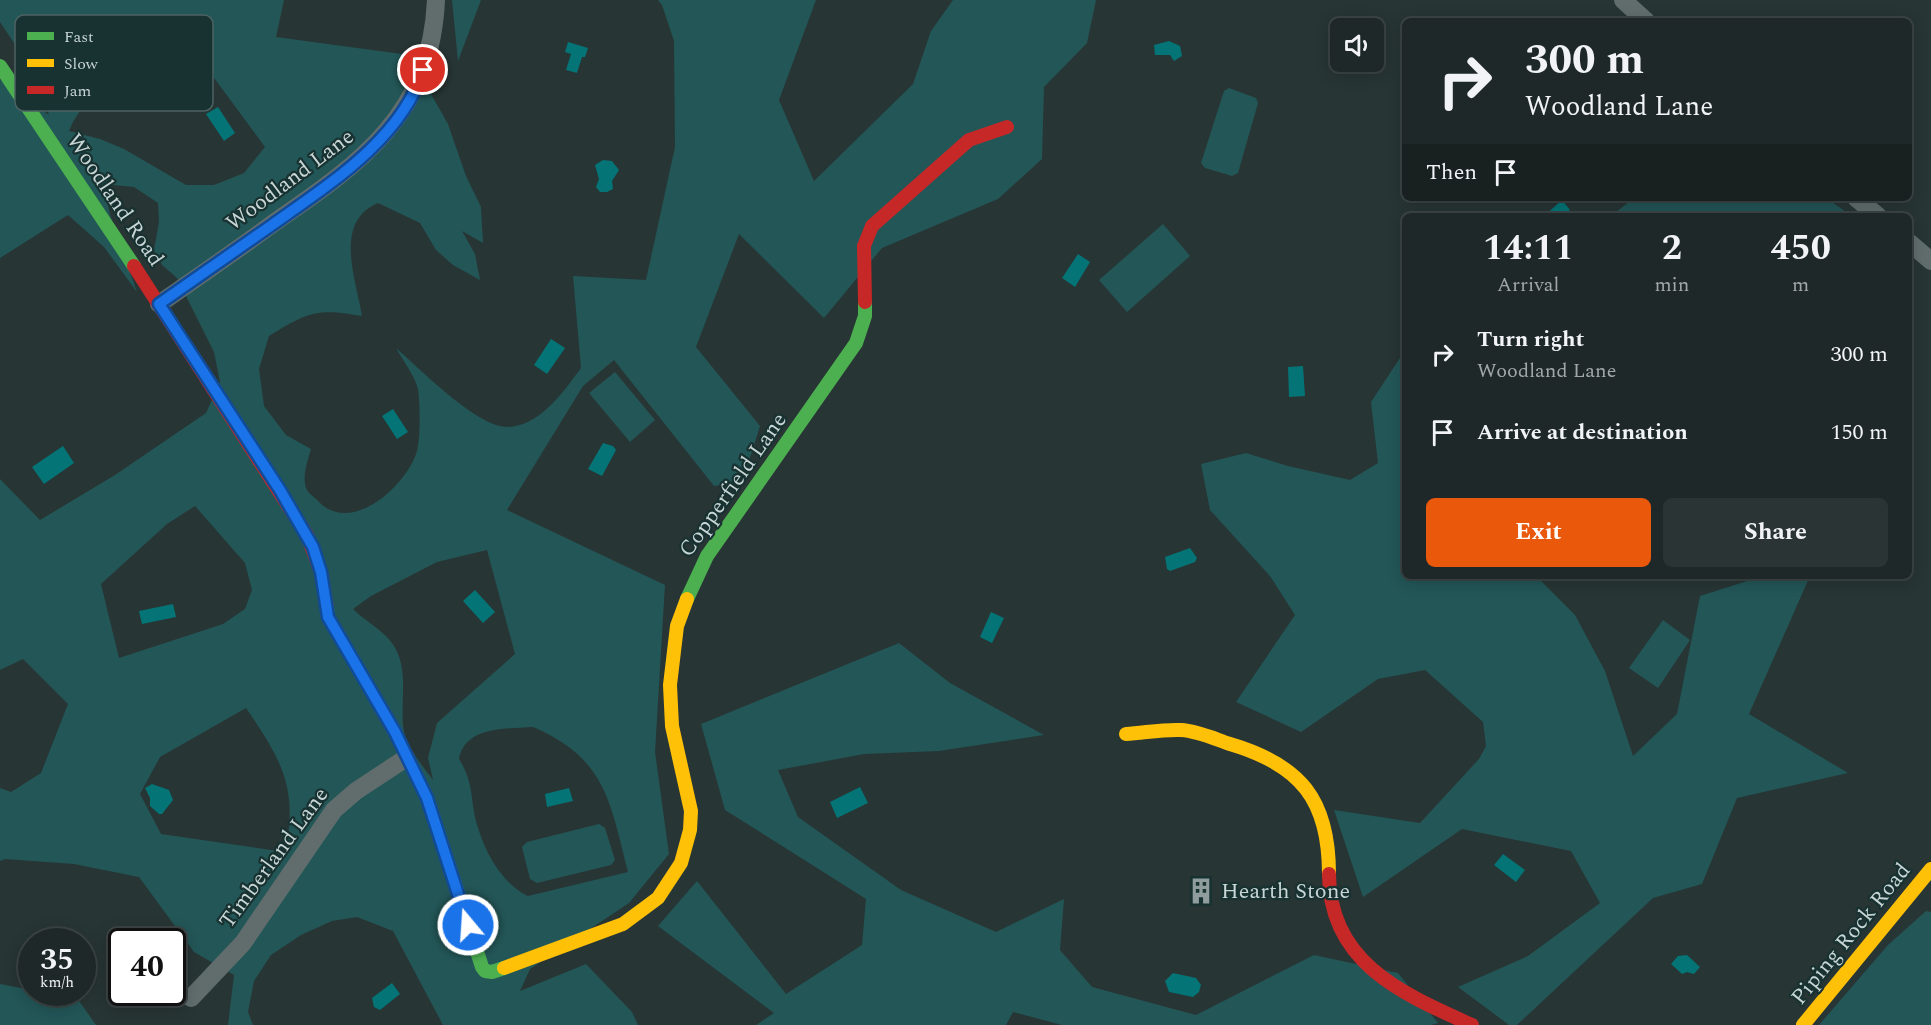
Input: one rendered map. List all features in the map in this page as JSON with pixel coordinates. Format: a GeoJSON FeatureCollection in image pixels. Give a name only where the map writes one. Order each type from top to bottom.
{"type":"FeatureCollection","features":[{"type":"Feature","properties":{"kind":"street","name":"Woodland Lane"},"geometry":{"type":"LineString","coordinates":[[159,304],[334,181],[378,142],[396,121],[421,79],[435,33],[436,0]]}},
{"type":"Feature","properties":{"kind":"street"},"geometry":{"type":"LineString","coordinates":[[1623,0],[1643,18]]}},
{"type":"Feature","properties":{"kind":"street","name":"Woodland Road"},"geometry":{"type":"LineString","coordinates":[[0,66],[15,88]]}},
{"type":"Feature","properties":{"kind":"street","name":"Woodland Road"},"geometry":{"type":"LineString","coordinates":[[30,111],[159,304],[307,535],[321,572],[328,617],[395,732],[427,798],[485,971]]}},
{"type":"Feature","properties":{"kind":"street","name":"Copperfield Lane"},"geometry":{"type":"LineString","coordinates":[[485,971],[492,972],[623,924],[651,904],[671,880],[681,863],[690,830],[691,811],[672,726],[670,675],[677,626],[697,573],[856,343],[865,316],[864,246],[872,226],[969,140],[1007,127]]}},
{"type":"Feature","properties":{"kind":"street"},"geometry":{"type":"LineString","coordinates":[[1860,201],[1874,213]]}},
{"type":"Feature","properties":{"kind":"street"},"geometry":{"type":"LineString","coordinates":[[1912,245],[1931,261]]}},
{"type":"Feature","properties":{"kind":"street"},"geometry":{"type":"LineString","coordinates":[[1126,734],[1183,730],[1259,752],[1289,768],[1303,783],[1321,815],[1328,839],[1329,888],[1333,909],[1340,928],[1357,954],[1371,969],[1392,983],[1472,1025]]}},
{"type":"Feature","properties":{"kind":"street","name":"Timberland Lane"},"geometry":{"type":"LineString","coordinates":[[191,998],[243,943],[334,810],[356,791],[406,758]]}},
{"type":"Feature","properties":{"kind":"street","name":"Piping Rock Road"},"geometry":{"type":"LineString","coordinates":[[1803,1025],[1931,869]]}},
{"type":"Feature","properties":{"kind":"shaded area"},"geometry":{"type":"Polygon","coordinates":[[[0,0],[284,0],[276,37],[409,55],[448,124],[466,176],[481,207],[483,243],[462,231],[475,254],[480,280],[453,265],[436,250],[420,223],[378,203],[364,212],[356,223],[352,237],[353,269],[362,316],[323,312],[294,322],[269,336],[259,369],[264,406],[286,435],[311,449],[305,475],[307,490],[320,503],[333,511],[347,513],[362,510],[389,492],[410,467],[418,448],[420,412],[418,389],[412,374],[396,348],[449,395],[481,418],[496,425],[508,427],[520,425],[531,421],[550,406],[581,368],[573,276],[646,280],[675,147],[674,41],[662,5],[658,0],[816,0],[779,100],[814,181],[913,84],[931,31],[953,0],[1096,0],[1087,43],[1044,87],[1042,159],[998,199],[882,248],[824,318],[739,234],[696,347],[760,426],[742,483],[714,486],[614,360],[583,386],[507,510],[665,585],[655,752],[669,854],[629,903],[530,969],[520,991],[586,964],[632,1012],[638,1025],[443,1025],[393,931],[357,917],[332,921],[301,935],[271,955],[254,981],[248,1012],[253,1025],[228,1025],[234,975],[194,952],[186,941],[186,928],[176,928],[139,877],[74,864],[5,859],[0,861],[0,788],[11,792],[41,773],[68,704],[23,659],[0,670],[0,479],[40,520],[115,475],[206,413],[220,382],[214,352],[177,278],[162,265],[154,250],[159,222],[158,203],[134,187],[104,184],[110,215],[137,292],[104,247],[68,215],[0,258],[0,80],[15,91],[15,111],[43,111],[49,115],[48,111],[81,111],[69,131],[100,139],[124,149],[186,185],[214,185],[244,173],[265,147],[213,77],[213,15],[15,15],[15,44],[0,22],[0,0]],[[195,506],[167,524],[101,584],[119,658],[223,624],[245,609],[252,590],[245,563],[195,506]],[[487,550],[437,562],[371,596],[353,609],[385,635],[399,656],[403,677],[404,732],[412,751],[433,780],[428,758],[437,723],[515,654],[487,550]],[[246,708],[160,757],[140,794],[161,834],[285,852],[290,810],[284,776],[269,743],[246,708]],[[533,727],[488,731],[469,740],[459,759],[469,783],[479,832],[489,854],[510,883],[528,896],[628,872],[616,824],[601,785],[576,753],[557,739],[533,727]]]}},
{"type":"Feature","properties":{"kind":"shaded area"},"geometry":{"type":"Polygon","coordinates":[[[452,0],[481,0],[458,61],[452,0]]]}},
{"type":"Feature","properties":{"kind":"shaded area"},"geometry":{"type":"Polygon","coordinates":[[[1169,41],[1180,46],[1182,56],[1174,61],[1170,55],[1155,55],[1154,45],[1169,41]]]}},
{"type":"Feature","properties":{"kind":"shaded area"},"geometry":{"type":"Polygon","coordinates":[[[568,42],[588,48],[585,57],[582,57],[577,73],[566,70],[571,54],[565,52],[568,42]]]}},
{"type":"Feature","properties":{"kind":"shaded area"},"geometry":{"type":"Polygon","coordinates":[[[1229,88],[1256,98],[1258,103],[1238,173],[1232,176],[1205,168],[1201,163],[1224,91],[1229,88]]]}},
{"type":"Feature","properties":{"kind":"shaded area"},"geometry":{"type":"Polygon","coordinates":[[[218,107],[235,133],[224,141],[206,114],[218,107]]]}},
{"type":"Feature","properties":{"kind":"shaded area"},"geometry":{"type":"Polygon","coordinates":[[[603,160],[612,161],[619,170],[612,181],[613,189],[607,192],[600,192],[596,187],[599,179],[595,165],[603,160]]]}},
{"type":"Feature","properties":{"kind":"shaded area"},"geometry":{"type":"Polygon","coordinates":[[[1561,201],[1570,210],[1566,213],[1547,213],[1561,201]]]}},
{"type":"Feature","properties":{"kind":"shaded area"},"geometry":{"type":"Polygon","coordinates":[[[1630,201],[1830,201],[1848,213],[1615,213],[1630,201]]]}},
{"type":"Feature","properties":{"kind":"shaded area"},"geometry":{"type":"Polygon","coordinates":[[[1163,224],[1190,256],[1127,312],[1099,280],[1163,224]]]}},
{"type":"Feature","properties":{"kind":"shaded area"},"geometry":{"type":"Polygon","coordinates":[[[1078,254],[1090,262],[1075,287],[1062,278],[1078,254]]]}},
{"type":"Feature","properties":{"kind":"shaded area"},"geometry":{"type":"Polygon","coordinates":[[[551,339],[565,348],[547,374],[534,365],[551,339]]]}},
{"type":"Feature","properties":{"kind":"shaded area"},"geometry":{"type":"Polygon","coordinates":[[[1402,358],[1402,579],[1539,579],[1575,615],[1605,671],[1633,756],[1677,714],[1700,596],[1754,579],[1809,579],[1749,714],[1848,773],[1737,798],[1702,884],[1653,898],[1517,1025],[1509,1025],[1458,987],[1528,956],[1600,903],[1571,851],[1462,829],[1363,897],[1334,810],[1420,823],[1479,759],[1486,746],[1483,722],[1425,670],[1378,679],[1301,732],[1236,702],[1295,615],[1270,576],[1210,510],[1201,464],[1246,453],[1288,466],[1350,480],[1378,463],[1371,402],[1402,358]]]}},
{"type":"Feature","properties":{"kind":"shaded area"},"geometry":{"type":"Polygon","coordinates":[[[1303,366],[1305,396],[1289,397],[1288,367],[1303,366]]]}},
{"type":"Feature","properties":{"kind":"shaded area"},"geometry":{"type":"Polygon","coordinates":[[[615,372],[655,420],[630,442],[589,393],[615,372]]]}},
{"type":"Feature","properties":{"kind":"shaded area"},"geometry":{"type":"Polygon","coordinates":[[[393,409],[408,432],[397,439],[382,416],[393,409]]]}},
{"type":"Feature","properties":{"kind":"shaded area"},"geometry":{"type":"Polygon","coordinates":[[[603,443],[613,446],[616,450],[602,476],[588,469],[603,443]]]}},
{"type":"Feature","properties":{"kind":"shaded area"},"geometry":{"type":"Polygon","coordinates":[[[63,446],[74,463],[44,484],[32,467],[63,446]]]}},
{"type":"Feature","properties":{"kind":"shaded area"},"geometry":{"type":"Polygon","coordinates":[[[1190,548],[1197,558],[1195,562],[1170,571],[1167,569],[1165,557],[1190,548]]]}},
{"type":"Feature","properties":{"kind":"shaded area"},"geometry":{"type":"Polygon","coordinates":[[[475,590],[495,612],[483,623],[463,601],[475,590]]]}},
{"type":"Feature","properties":{"kind":"shaded area"},"geometry":{"type":"Polygon","coordinates":[[[173,604],[176,617],[142,624],[139,611],[173,604]]]}},
{"type":"Feature","properties":{"kind":"shaded area"},"geometry":{"type":"Polygon","coordinates":[[[991,612],[1004,618],[992,643],[980,637],[991,612]]]}},
{"type":"Feature","properties":{"kind":"shaded area"},"geometry":{"type":"Polygon","coordinates":[[[1663,620],[1690,640],[1658,688],[1629,668],[1663,620]]]}},
{"type":"Feature","properties":{"kind":"shaded area"},"geometry":{"type":"Polygon","coordinates":[[[899,643],[950,683],[1044,735],[939,751],[864,754],[778,770],[798,817],[901,890],[996,932],[1064,899],[1060,950],[1092,987],[1196,1015],[1314,955],[1398,973],[1438,1023],[1431,1025],[1062,1025],[1013,1012],[1006,1025],[756,1025],[774,1013],[658,926],[697,881],[786,994],[862,945],[866,899],[725,810],[701,724],[899,643]]]}},
{"type":"Feature","properties":{"kind":"shaded area"},"geometry":{"type":"Polygon","coordinates":[[[152,784],[169,790],[173,800],[162,814],[150,806],[150,798],[145,788],[152,784]]]}},
{"type":"Feature","properties":{"kind":"shaded area"},"geometry":{"type":"Polygon","coordinates":[[[860,787],[868,803],[837,818],[830,802],[860,787]]]}},
{"type":"Feature","properties":{"kind":"shaded area"},"geometry":{"type":"Polygon","coordinates":[[[569,788],[573,801],[547,807],[545,794],[569,788]]]}},
{"type":"Feature","properties":{"kind":"shaded area"},"geometry":{"type":"Polygon","coordinates":[[[599,824],[605,828],[615,860],[611,865],[537,883],[530,879],[522,847],[527,842],[599,824]]]}},
{"type":"Feature","properties":{"kind":"shaded area"},"geometry":{"type":"Polygon","coordinates":[[[1503,854],[1525,870],[1516,882],[1494,865],[1503,854]]]}},
{"type":"Feature","properties":{"kind":"shaded area"},"geometry":{"type":"Polygon","coordinates":[[[1926,911],[1931,912],[1931,1025],[1819,1025],[1888,945],[1926,911]]]}},
{"type":"Feature","properties":{"kind":"shaded area"},"geometry":{"type":"Polygon","coordinates":[[[1687,955],[1700,967],[1694,974],[1687,972],[1682,974],[1671,964],[1678,956],[1687,955]]]}},
{"type":"Feature","properties":{"kind":"shaded area"},"geometry":{"type":"Polygon","coordinates":[[[1173,973],[1196,978],[1201,985],[1199,992],[1193,997],[1169,992],[1165,981],[1173,973]]]}},
{"type":"Feature","properties":{"kind":"shaded area"},"geometry":{"type":"Polygon","coordinates":[[[392,983],[400,994],[380,1010],[374,1007],[372,998],[392,983]]]}},
{"type":"Feature","properties":{"kind":"shaded area"},"geometry":{"type":"Polygon","coordinates":[[[0,984],[18,987],[18,1006],[83,1006],[96,1025],[0,1025],[0,984]]]}},
{"type":"Feature","properties":{"kind":"traffic: fast"},"geometry":{"type":"LineString","coordinates":[[0,66],[15,88]]}},
{"type":"Feature","properties":{"kind":"traffic: fast"},"geometry":{"type":"LineString","coordinates":[[30,111],[134,266]]}},
{"type":"Feature","properties":{"kind":"traffic: fast"},"geometry":{"type":"LineString","coordinates":[[687,599],[707,556],[856,343],[865,316],[865,302]]}},
{"type":"Feature","properties":{"kind":"traffic: fast"},"geometry":{"type":"LineString","coordinates":[[327,608],[328,617],[395,732],[427,798],[482,967],[485,971],[492,972],[504,968]]}},
{"type":"Feature","properties":{"kind":"traffic: slow"},"geometry":{"type":"LineString","coordinates":[[504,968],[623,924],[658,898],[681,863],[690,830],[691,811],[672,726],[670,685],[677,626],[687,599]]}},
{"type":"Feature","properties":{"kind":"traffic: slow"},"geometry":{"type":"LineString","coordinates":[[1126,734],[1167,730],[1187,731],[1255,753],[1293,775],[1306,789],[1324,825],[1329,874]]}},
{"type":"Feature","properties":{"kind":"traffic: slow"},"geometry":{"type":"LineString","coordinates":[[1803,1025],[1931,869]]}},
{"type":"Feature","properties":{"kind":"traffic: jam"},"geometry":{"type":"LineString","coordinates":[[865,302],[864,246],[872,226],[969,140],[1007,127]]}},
{"type":"Feature","properties":{"kind":"traffic: jam"},"geometry":{"type":"LineString","coordinates":[[134,266],[307,535],[321,572],[327,608]]}},
{"type":"Feature","properties":{"kind":"traffic: jam"},"geometry":{"type":"LineString","coordinates":[[1329,874],[1332,905],[1342,931],[1356,953],[1396,987],[1472,1025]]}},
{"type":"Feature","properties":{"kind":"place","name":"Hearth Stone"},"geometry":{"type":"Point","coordinates":[1201,891]}},
{"type":"Feature","properties":{"kind":"route"},"geometry":{"type":"LineString","coordinates":[[423,70],[421,79],[396,121],[378,142],[334,181],[159,304],[280,490],[313,547],[321,572],[328,617],[395,732],[427,798],[468,925]]}}]}
